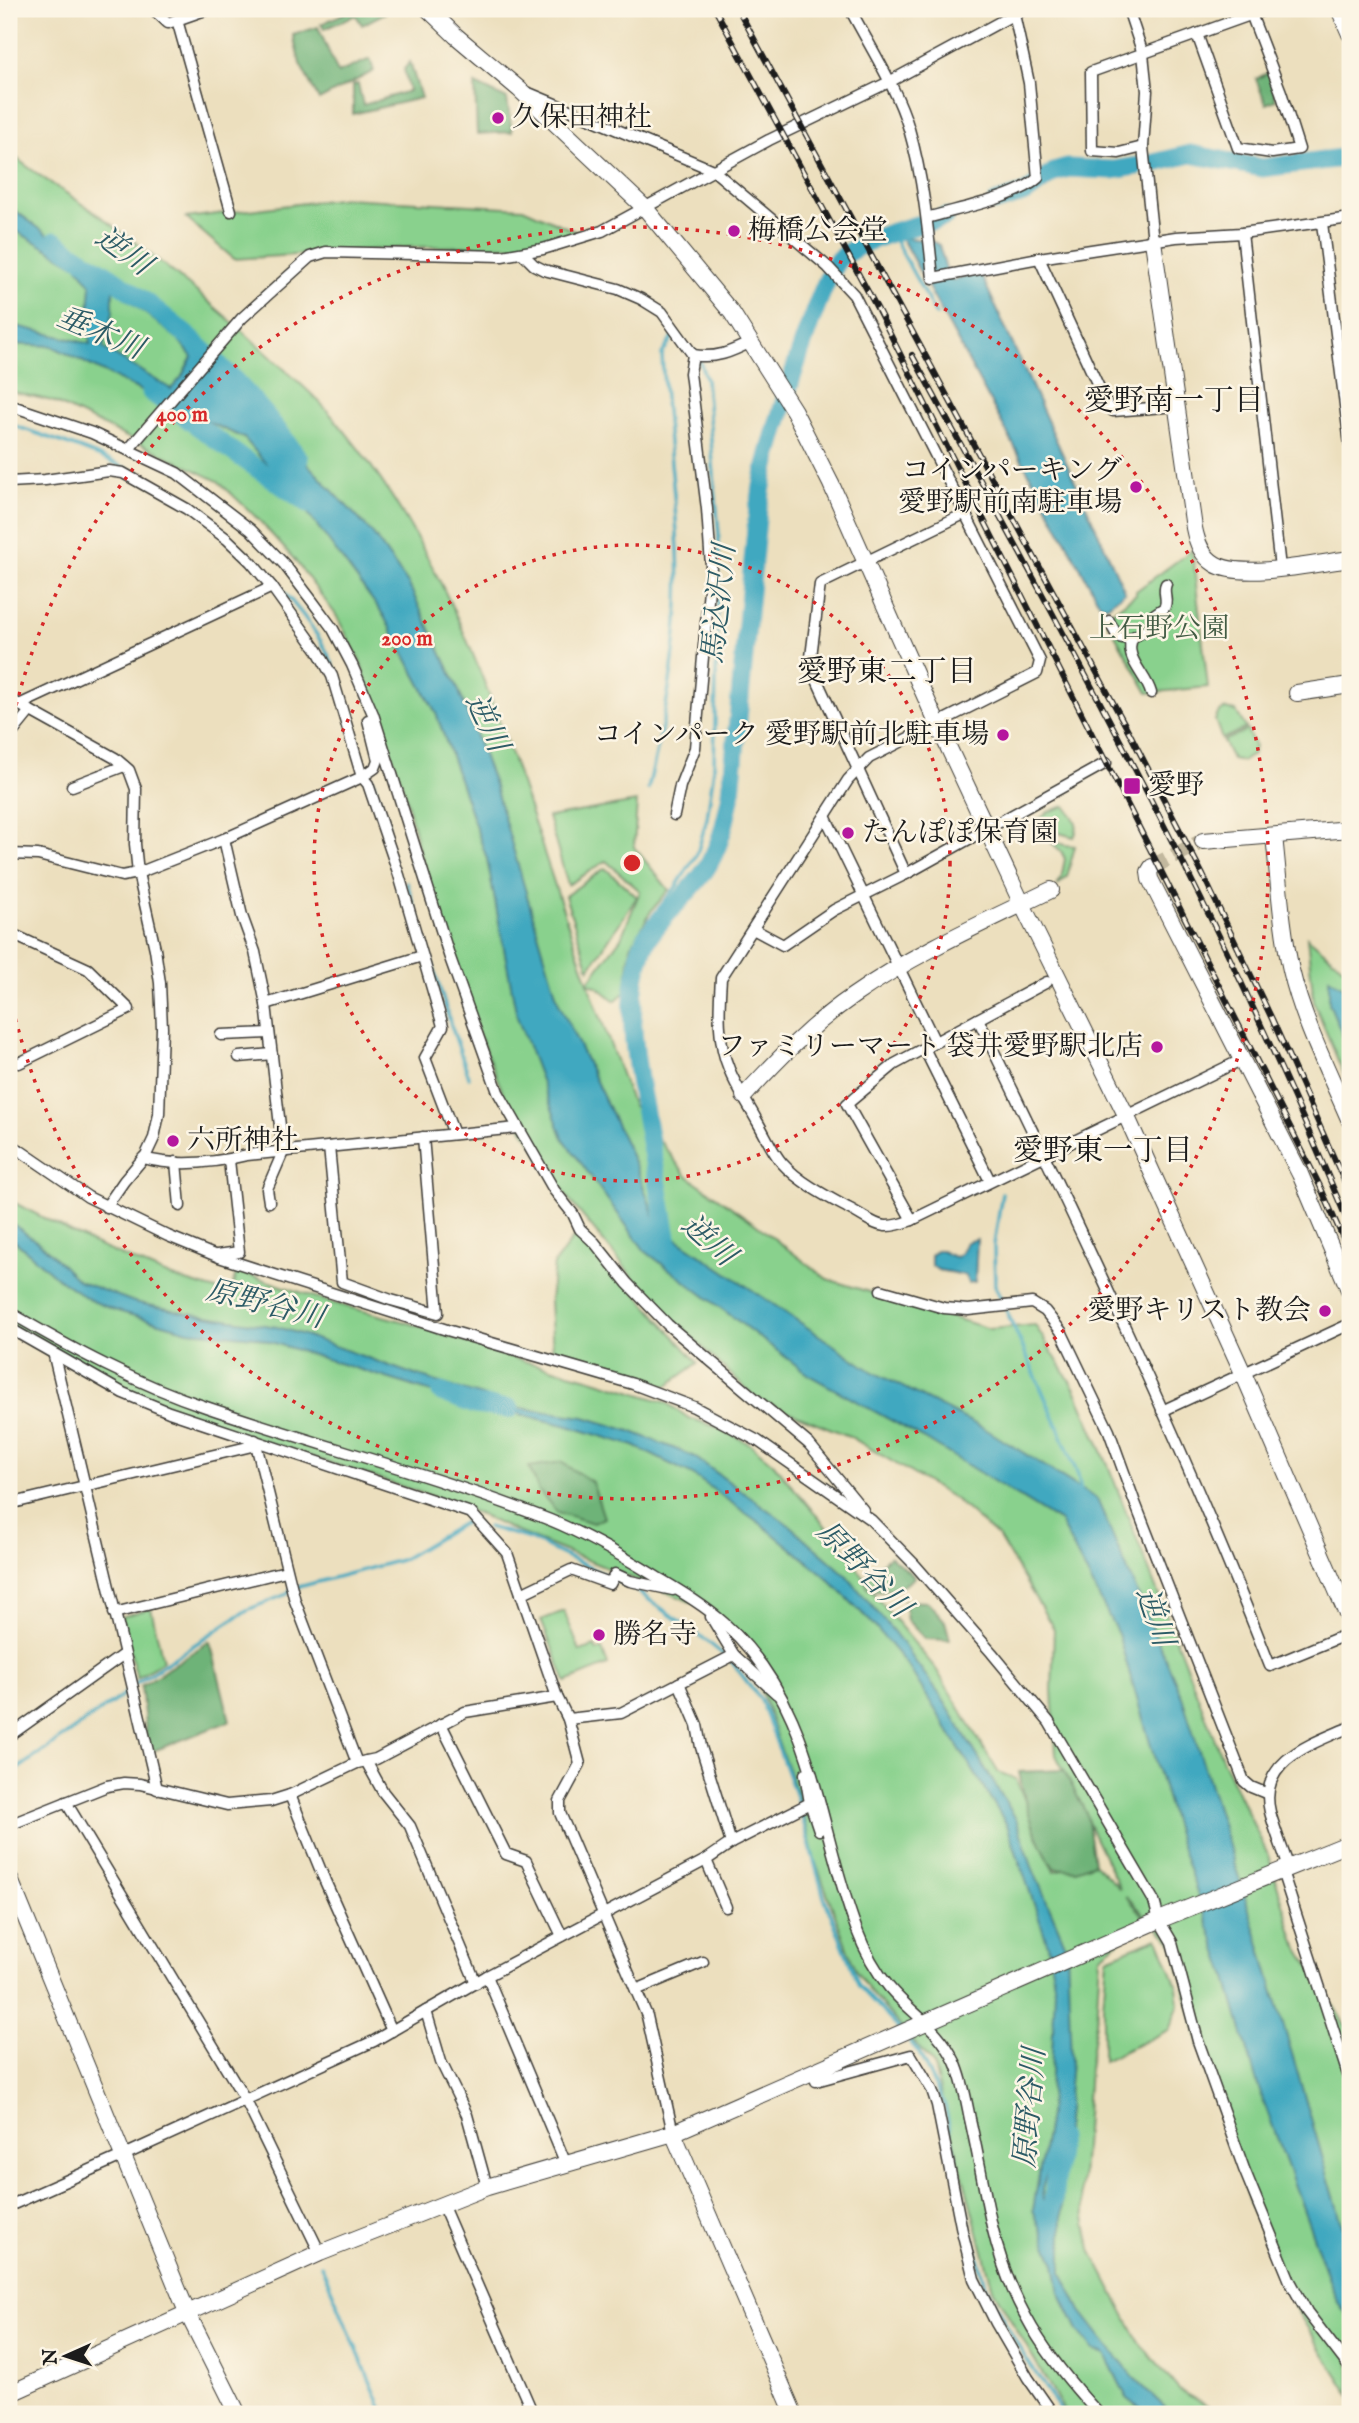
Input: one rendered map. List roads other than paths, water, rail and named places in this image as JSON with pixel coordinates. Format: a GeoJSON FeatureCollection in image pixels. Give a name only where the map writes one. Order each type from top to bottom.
{"type":"FeatureCollection","features":[{"type":"Feature","properties":{"kind":"street"},"geometry":{"type":"LineString","coordinates":[[153,9],[168,23],[208,9]]}},
{"type":"Feature","properties":{"kind":"street"},"geometry":{"type":"LineString","coordinates":[[428,9],[519,89],[645,208],[732,313],[794,411],[831,484],[1021,904],[1126,1115],[1243,1373],[1350,1621]]}},
{"type":"Feature","properties":{"kind":"street"},"geometry":{"type":"LineString","coordinates":[[850,9],[889,82],[909,127],[928,222],[933,278],[1153,241],[1242,233],[1350,218]]}},
{"type":"Feature","properties":{"kind":"street"},"geometry":{"type":"LineString","coordinates":[[1128,9],[1143,54],[1147,91],[1143,147],[1153,241],[1197,543],[1204,555],[1215,564],[1237,571],[1350,559]]}},
{"type":"Feature","properties":{"kind":"street"},"geometry":{"type":"LineString","coordinates":[[1143,147],[1119,153],[1092,151],[1091,72],[1267,9]]}},
{"type":"Feature","properties":{"kind":"street"},"geometry":{"type":"LineString","coordinates":[[1339,9],[1350,34]]}},
{"type":"Feature","properties":{"kind":"street"},"geometry":{"type":"LineString","coordinates":[[130,448],[242,318],[310,257],[326,252],[502,256],[543,249],[602,231],[769,140],[889,82],[1019,11],[1038,178],[1017,191],[928,222]]}},
{"type":"Feature","properties":{"kind":"street"},"geometry":{"type":"LineString","coordinates":[[1197,34],[1238,148],[1272,153],[1299,149],[1281,92],[1251,14]]}},
{"type":"Feature","properties":{"kind":"street"},"geometry":{"type":"LineString","coordinates":[[177,20],[231,211]]}},
{"type":"Feature","properties":{"kind":"street"},"geometry":{"type":"LineString","coordinates":[[519,89],[713,170],[828,267],[854,295],[1040,661],[1037,673],[869,758],[848,780],[721,978],[719,1006],[723,1052],[729,1070],[781,1162],[829,1199],[869,1222],[895,1226],[1241,1060]]}},
{"type":"Feature","properties":{"kind":"street"},"geometry":{"type":"LineString","coordinates":[[1322,223],[1350,445]]}},
{"type":"Feature","properties":{"kind":"street"},"geometry":{"type":"LineString","coordinates":[[1242,233],[1280,568]]}},
{"type":"Feature","properties":{"kind":"street"},"geometry":{"type":"LineString","coordinates":[[522,253],[534,265],[544,270],[618,289],[641,299],[662,312],[674,325],[693,355],[705,357],[730,353],[751,342]]}},
{"type":"Feature","properties":{"kind":"street"},"geometry":{"type":"LineString","coordinates":[[1040,258],[1108,407],[1113,411],[1177,406]]}},
{"type":"Feature","properties":{"kind":"street"},"geometry":{"type":"LineString","coordinates":[[674,815],[680,786],[695,748],[711,566],[707,509],[690,373],[693,355]]}},
{"type":"Feature","properties":{"kind":"street"},"geometry":{"type":"LineString","coordinates":[[9,405],[92,432],[177,473],[251,530],[285,564],[333,629],[373,714],[474,1027],[498,1092],[517,1128],[580,1229],[595,1243],[627,1283],[668,1325],[809,1444],[871,1520],[933,1586],[1049,1722],[1154,1901],[1159,1921],[1172,1942],[1198,2040],[1244,2169],[1290,2281],[1307,2312],[1350,2368]]}},
{"type":"Feature","properties":{"kind":"street"},"geometry":{"type":"LineString","coordinates":[[9,482],[109,471],[123,473],[187,509],[251,562],[318,651],[331,677],[362,778],[368,784],[395,862],[443,1026],[425,1058],[454,1134]]}},
{"type":"Feature","properties":{"kind":"street"},"geometry":{"type":"LineString","coordinates":[[906,874],[810,665],[820,584],[966,513]]}},
{"type":"Feature","properties":{"kind":"street"},"geometry":{"type":"LineString","coordinates":[[1151,693],[1147,679],[1133,660],[1129,646],[1136,635],[1149,629],[1155,614],[1164,608],[1167,601],[1164,591],[1166,584]]}},
{"type":"Feature","properties":{"kind":"street"},"geometry":{"type":"LineString","coordinates":[[14,702],[272,587]]}},
{"type":"Feature","properties":{"kind":"street"},"geometry":{"type":"LineString","coordinates":[[1109,621],[1118,637],[1131,640]]}},
{"type":"Feature","properties":{"kind":"street"},"geometry":{"type":"LineString","coordinates":[[9,854],[38,855],[122,876],[138,873],[224,839],[362,778],[375,768],[378,760],[357,676]]}},
{"type":"Feature","properties":{"kind":"street"},"geometry":{"type":"LineString","coordinates":[[1297,693],[1350,685]]}},
{"type":"Feature","properties":{"kind":"street"},"geometry":{"type":"LineString","coordinates":[[14,702],[115,758],[129,770],[136,789],[135,844],[138,873],[157,960],[162,1028],[159,1114],[154,1138],[144,1158],[106,1206]]}},
{"type":"Feature","properties":{"kind":"street"},"geometry":{"type":"LineString","coordinates":[[9,737],[30,711]]}},
{"type":"Feature","properties":{"kind":"street"},"geometry":{"type":"LineString","coordinates":[[753,929],[783,945],[834,910],[906,874],[1106,762]]}},
{"type":"Feature","properties":{"kind":"street"},"geometry":{"type":"LineString","coordinates":[[72,786],[124,766]]}},
{"type":"Feature","properties":{"kind":"street"},"geometry":{"type":"LineString","coordinates":[[825,817],[934,1042]]}},
{"type":"Feature","properties":{"kind":"street"},"geometry":{"type":"LineString","coordinates":[[1203,841],[1350,829]]}},
{"type":"Feature","properties":{"kind":"street"},"geometry":{"type":"LineString","coordinates":[[1274,836],[1284,933],[1292,972],[1303,1009],[1350,1121]]}},
{"type":"Feature","properties":{"kind":"street"},"geometry":{"type":"LineString","coordinates":[[224,839],[242,916],[256,952],[266,1004],[283,1152],[267,1189],[269,1202]]}},
{"type":"Feature","properties":{"kind":"street"},"geometry":{"type":"LineString","coordinates":[[1152,867],[1149,872],[1150,879],[1300,1174],[1350,1292]]}},
{"type":"Feature","properties":{"kind":"street"},"geometry":{"type":"LineString","coordinates":[[744,1096],[785,1052],[852,996],[897,968],[1051,890]]}},
{"type":"Feature","properties":{"kind":"street"},"geometry":{"type":"LineString","coordinates":[[9,935],[89,970],[130,1009],[19,1063]]}},
{"type":"Feature","properties":{"kind":"street"},"geometry":{"type":"LineString","coordinates":[[266,1004],[422,956]]}},
{"type":"Feature","properties":{"kind":"street"},"geometry":{"type":"LineString","coordinates":[[912,1220],[848,1104],[895,1064],[1047,982]]}},
{"type":"Feature","properties":{"kind":"street"},"geometry":{"type":"LineString","coordinates":[[978,1019],[1162,1411],[1270,1666],[1350,1633]]}},
{"type":"Feature","properties":{"kind":"street"},"geometry":{"type":"LineString","coordinates":[[221,1035],[269,1033]]}},
{"type":"Feature","properties":{"kind":"street"},"geometry":{"type":"LineString","coordinates":[[924,1048],[990,1181]]}},
{"type":"Feature","properties":{"kind":"street"},"geometry":{"type":"LineString","coordinates":[[239,1057],[272,1054]]}},
{"type":"Feature","properties":{"kind":"street"},"geometry":{"type":"LineString","coordinates":[[144,1158],[162,1163],[229,1160],[517,1128]]}},
{"type":"Feature","properties":{"kind":"street"},"geometry":{"type":"LineString","coordinates":[[329,1147],[342,1282],[438,1313],[423,1138]]}},
{"type":"Feature","properties":{"kind":"street"},"geometry":{"type":"LineString","coordinates":[[9,1143],[88,1197],[214,1255],[435,1326],[633,1384],[694,1407],[758,1441],[871,1520]]}},
{"type":"Feature","properties":{"kind":"street"},"geometry":{"type":"LineString","coordinates":[[214,1255],[239,1252],[229,1160]]}},
{"type":"Feature","properties":{"kind":"street"},"geometry":{"type":"LineString","coordinates":[[176,1162],[180,1206]]}},
{"type":"Feature","properties":{"kind":"street"},"geometry":{"type":"LineString","coordinates":[[881,1290],[944,1308],[968,1310],[1032,1303],[1045,1311],[1061,1331],[1109,1431],[1244,1780],[1251,1787],[1268,1794]]}},
{"type":"Feature","properties":{"kind":"street"},"geometry":{"type":"LineString","coordinates":[[9,1312],[104,1365],[190,1401],[494,1499],[550,1520],[614,1551],[723,1622],[748,1648],[785,1700],[805,1750],[843,1889],[873,1965],[890,1988],[943,2041],[956,2064],[964,2088],[993,2227],[1007,2278],[1027,2322],[1076,2389],[1099,2414]]}},
{"type":"Feature","properties":{"kind":"street"},"geometry":{"type":"LineString","coordinates":[[1162,1411],[1350,1324]]}},
{"type":"Feature","properties":{"kind":"street"},"geometry":{"type":"LineString","coordinates":[[9,1328],[123,1393],[169,1412],[255,1443],[471,1513],[507,1553],[557,1697],[568,1718],[580,1764],[560,1801],[560,1813],[647,2016],[673,2133],[794,2414]]}},
{"type":"Feature","properties":{"kind":"street"},"geometry":{"type":"LineString","coordinates":[[54,1356],[157,1789]]}},
{"type":"Feature","properties":{"kind":"street"},"geometry":{"type":"LineString","coordinates":[[9,1504],[255,1443]]}},
{"type":"Feature","properties":{"kind":"street"},"geometry":{"type":"LineString","coordinates":[[255,1443],[295,1601],[361,1762],[411,1826],[476,1983]]}},
{"type":"Feature","properties":{"kind":"street"},"geometry":{"type":"LineString","coordinates":[[521,1594],[571,1570],[610,1584],[615,1574],[630,1581],[679,1591]]}},
{"type":"Feature","properties":{"kind":"street"},"geometry":{"type":"LineString","coordinates":[[114,1613],[286,1571]]}},
{"type":"Feature","properties":{"kind":"street"},"geometry":{"type":"LineString","coordinates":[[703,1608],[715,1622],[734,1655],[785,1700]]}},
{"type":"Feature","properties":{"kind":"street"},"geometry":{"type":"LineString","coordinates":[[9,1736],[124,1654]]}},
{"type":"Feature","properties":{"kind":"street"},"geometry":{"type":"LineString","coordinates":[[568,1718],[621,1713],[734,1655]]}},
{"type":"Feature","properties":{"kind":"street"},"geometry":{"type":"LineString","coordinates":[[679,1683],[697,1725],[701,1747],[731,1843]]}},
{"type":"Feature","properties":{"kind":"street"},"geometry":{"type":"LineString","coordinates":[[9,1825],[107,1786],[124,1783],[227,1805],[252,1804],[290,1795],[361,1762],[376,1759],[465,1712],[557,1697]]}},
{"type":"Feature","properties":{"kind":"street"},"geometry":{"type":"LineString","coordinates":[[441,1724],[506,1854],[526,1861],[562,1936]]}},
{"type":"Feature","properties":{"kind":"street"},"geometry":{"type":"LineString","coordinates":[[1350,1727],[1291,1755],[1280,1765],[1268,1794],[1269,1810],[1283,1870],[1350,2081]]}},
{"type":"Feature","properties":{"kind":"street"},"geometry":{"type":"LineString","coordinates":[[805,1750],[803,1762],[810,1803],[824,1844],[838,1866]]}},
{"type":"Feature","properties":{"kind":"street"},"geometry":{"type":"LineString","coordinates":[[290,1795],[391,2031]]}},
{"type":"Feature","properties":{"kind":"street"},"geometry":{"type":"LineString","coordinates":[[66,1802],[245,2099],[320,2253]]}},
{"type":"Feature","properties":{"kind":"street"},"geometry":{"type":"LineString","coordinates":[[9,2206],[374,2041],[487,1976],[810,1803]]}},
{"type":"Feature","properties":{"kind":"street"},"geometry":{"type":"LineString","coordinates":[[9,2394],[320,2253],[487,2187],[673,2133],[1159,1921],[1350,1843]]}},
{"type":"Feature","properties":{"kind":"street"},"geometry":{"type":"LineString","coordinates":[[706,1860],[726,1907]]}},
{"type":"Feature","properties":{"kind":"street"},"geometry":{"type":"LineString","coordinates":[[9,1877],[187,2312],[238,2414]]}},
{"type":"Feature","properties":{"kind":"street"},"geometry":{"type":"LineString","coordinates":[[636,1990],[703,1962]]}},
{"type":"Feature","properties":{"kind":"street"},"geometry":{"type":"LineString","coordinates":[[487,1976],[566,2164]]}},
{"type":"Feature","properties":{"kind":"street"},"geometry":{"type":"LineString","coordinates":[[426,2011],[440,2062],[467,2115],[487,2187]]}},
{"type":"Feature","properties":{"kind":"street"},"geometry":{"type":"LineString","coordinates":[[813,2073],[816,2081],[911,2055],[932,2090],[937,2105],[974,2279],[1028,2378],[1053,2414]]}},
{"type":"Feature","properties":{"kind":"street"},"geometry":{"type":"LineString","coordinates":[[442,2204],[533,2414]]}},
{"type":"Feature","properties":{"kind":"street"},"geometry":{"type":"LineString","coordinates":[[9,2400],[14,2414]]}},
{"type":"Feature","properties":{"kind":"water"},"geometry":{"type":"Polygon","coordinates":[[[9,206],[195,344],[372,533],[409,585],[457,686],[495,787],[558,1001],[635,1164],[658,1226],[873,1372],[987,1430],[1097,1499],[1182,1697],[1257,1935],[1350,2251],[1350,2319],[1337,2301],[1258,2086],[1226,1975],[1178,1838],[1118,1634],[1060,1522],[925,1439],[812,1377],[645,1251],[563,1138],[517,1017],[487,859],[436,713],[382,613],[304,508],[244,438],[161,401],[52,346],[9,344],[9,324],[90,344],[88,323],[91,285],[77,266],[9,227],[9,206]],[[113,288],[113,312],[103,348],[171,389],[181,378],[192,357],[178,339],[113,288]]]}},
{"type":"Feature","properties":{"kind":"water"},"geometry":{"type":"Polygon","coordinates":[[[901,237],[931,241],[939,245],[953,281],[980,272],[1125,592],[1107,606],[1100,604],[901,237]]]}},
{"type":"Feature","properties":{"kind":"water"},"geometry":{"type":"Polygon","coordinates":[[[1329,978],[1350,991],[1350,1053],[1329,1003],[1329,978]]]}},
{"type":"Feature","properties":{"kind":"water"},"geometry":{"type":"Polygon","coordinates":[[[9,1221],[44,1247],[78,1281],[134,1302],[277,1327],[520,1408],[584,1417],[630,1431],[693,1456],[789,1525],[846,1575],[894,1632],[942,1698],[1016,1819],[1032,1867],[1067,1948],[1071,2061],[1062,2168],[1062,2273],[1081,2311],[1133,2377],[1172,2414],[1147,2414],[1127,2398],[1105,2354],[1093,2350],[1078,2330],[1060,2293],[1055,2264],[1033,2210],[1049,2115],[1055,1990],[1048,1945],[1007,1825],[908,1666],[871,1622],[823,1574],[761,1524],[693,1475],[634,1446],[564,1425],[438,1394],[255,1337],[188,1331],[114,1310],[90,1300],[56,1277],[9,1236],[9,1221]],[[1058,2163],[1050,2165],[1042,2188],[1043,2200],[1048,2198],[1058,2163]]]}},
{"type":"Feature","properties":{"kind":"water"},"geometry":{"type":"Polygon","coordinates":[[[977,1239],[975,1282],[968,1283],[965,1275],[938,1270],[931,1265],[931,1255],[935,1252],[941,1251],[956,1257],[966,1242],[977,1239]]]}},
{"type":"Feature","properties":{"kind":"waterway","name":"馬込沢川"},"geometry":{"type":"LineString","coordinates":[[1154,163],[1191,154],[1262,168],[1350,157]]}},
{"type":"Feature","properties":{"kind":"waterway","name":"馬込沢川"},"geometry":{"type":"LineString","coordinates":[[997,202],[1026,193],[1054,172],[1068,168],[1113,170],[1137,166]]}},
{"type":"Feature","properties":{"kind":"waterway","name":"馬込沢川"},"geometry":{"type":"LineString","coordinates":[[670,1255],[636,1061],[634,992],[644,947],[663,919],[704,872],[718,844],[724,824],[731,793],[758,508],[769,454],[810,324],[832,270],[840,258],[864,243],[945,217]]}},
{"type":"Feature","properties":{"kind":"waterway"},"geometry":{"type":"LineString","coordinates":[[878,237],[892,234],[936,315]]}},
{"type":"Feature","properties":{"kind":"waterway","name":"逆川"},"geometry":{"type":"LineString","coordinates":[[55,241],[136,295],[188,336],[236,382],[299,459]]}},
{"type":"Feature","properties":{"kind":"waterway"},"geometry":{"type":"LineString","coordinates":[[648,789],[667,701],[678,611],[677,526],[662,354],[672,338],[678,337]]}},
{"type":"Feature","properties":{"kind":"waterway"},"geometry":{"type":"LineString","coordinates":[[634,1032],[629,985],[632,950],[639,933],[676,887],[697,854],[707,818],[714,768],[719,535],[706,380],[699,358]]}},
{"type":"Feature","properties":{"kind":"waterway","name":"垂木川"},"geometry":{"type":"LineString","coordinates":[[151,392],[309,504]]}},
{"type":"Feature","properties":{"kind":"waterway"},"geometry":{"type":"LineString","coordinates":[[9,424],[124,467],[188,504]]}},
{"type":"Feature","properties":{"kind":"waterway"},"geometry":{"type":"LineString","coordinates":[[267,574],[316,633],[336,673]]}},
{"type":"Feature","properties":{"kind":"waterway"},"geometry":{"type":"LineString","coordinates":[[372,778],[388,825]]}},
{"type":"Feature","properties":{"kind":"waterway"},"geometry":{"type":"LineString","coordinates":[[407,883],[469,1077]]}},
{"type":"Feature","properties":{"kind":"waterway"},"geometry":{"type":"LineString","coordinates":[[1002,1193],[994,1245],[995,1285],[1056,1422],[1078,1475],[1081,1491]]}},
{"type":"Feature","properties":{"kind":"waterway","name":"原野谷川"},"geometry":{"type":"LineString","coordinates":[[441,1392],[475,1405],[510,1409]]}},
{"type":"Feature","properties":{"kind":"waterway"},"geometry":{"type":"LineString","coordinates":[[135,1684],[247,1610],[287,1594],[291,1589],[401,1560],[467,1521],[477,1524]]}},
{"type":"Feature","properties":{"kind":"waterway"},"geometry":{"type":"LineString","coordinates":[[488,1527],[530,1539],[634,1589],[725,1656]]}},
{"type":"Feature","properties":{"kind":"waterway"},"geometry":{"type":"LineString","coordinates":[[731,1661],[761,1700],[798,1802],[824,1897],[859,1986],[900,2030]]}},
{"type":"Feature","properties":{"kind":"waterway"},"geometry":{"type":"LineString","coordinates":[[9,1775],[130,1690]]}},
{"type":"Feature","properties":{"kind":"waterway"},"geometry":{"type":"LineString","coordinates":[[905,2036],[918,2051],[945,2106],[964,2203],[985,2286],[1021,2351],[1063,2414]]}},
{"type":"Feature","properties":{"kind":"waterway","name":"原野谷川"},"geometry":{"type":"LineString","coordinates":[[1053,2202],[1059,2138]]}},
{"type":"Feature","properties":{"kind":"waterway"},"geometry":{"type":"LineString","coordinates":[[321,2265],[384,2414]]}},
{"type":"Feature","properties":{"kind":"tunnel"},"geometry":{"type":"LineString","coordinates":[[1152,867],[1203,841]]}},
{"type":"Feature","properties":{"kind":"railway"},"geometry":{"type":"LineString","coordinates":[[715,9],[878,310],[1320,1186],[1350,1254]]}},
{"type":"Feature","properties":{"kind":"railway"},"geometry":{"type":"LineString","coordinates":[[738,9],[1129,732],[1203,875],[1272,1019],[1350,1194]]}},
{"type":"Feature","properties":{"kind":"railway"},"geometry":{"type":"LineString","coordinates":[[912,355],[1163,823],[1276,1058],[1350,1227]]}},
{"type":"Feature","properties":{"kind":"place","name":"久保田神社"},"geometry":{"type":"Point","coordinates":[498,118]}},
{"type":"Feature","properties":{"kind":"place","name":"梅橋公会堂"},"geometry":{"type":"Point","coordinates":[734,231]}},
{"type":"Feature","properties":{"kind":"place","name":"コインパーキング 愛野駅前南駐車場"},"geometry":{"type":"Point","coordinates":[1136,487]}},
{"type":"Feature","properties":{"kind":"place","name":"コインパーク 愛野駅前北駐車場"},"geometry":{"type":"Point","coordinates":[1003,735]}},
{"type":"Feature","properties":{"kind":"place","name":"愛野"},"geometry":{"type":"Point","coordinates":[1132,786]}},
{"type":"Feature","properties":{"kind":"place","name":"たんぽぽ保育園"},"geometry":{"type":"Point","coordinates":[848,833]}},
{"type":"Feature","properties":{"kind":"place","name":"ファミリーマート 袋井愛野駅北店"},"geometry":{"type":"Point","coordinates":[1157,1047]}},
{"type":"Feature","properties":{"kind":"place","name":"六所神社"},"geometry":{"type":"Point","coordinates":[173,1141]}},
{"type":"Feature","properties":{"kind":"place","name":"愛野キリスト教会"},"geometry":{"type":"Point","coordinates":[1325,1311]}},
{"type":"Feature","properties":{"kind":"place","name":"勝名寺"},"geometry":{"type":"Point","coordinates":[599,1635]}},
{"type":"Feature","properties":{"kind":"district","name":"愛野南一丁目"},"geometry":{"type":"Point","coordinates":[1174,402]}},
{"type":"Feature","properties":{"kind":"district","name":"愛野東二丁目"},"geometry":{"type":"Point","coordinates":[887,673]}},
{"type":"Feature","properties":{"kind":"district","name":"愛野東一丁目"},"geometry":{"type":"Point","coordinates":[1103,1152]}},
{"type":"Feature","properties":{"kind":"park label","name":"上石野公園"},"geometry":{"type":"Point","coordinates":[1159,629]}}]}
